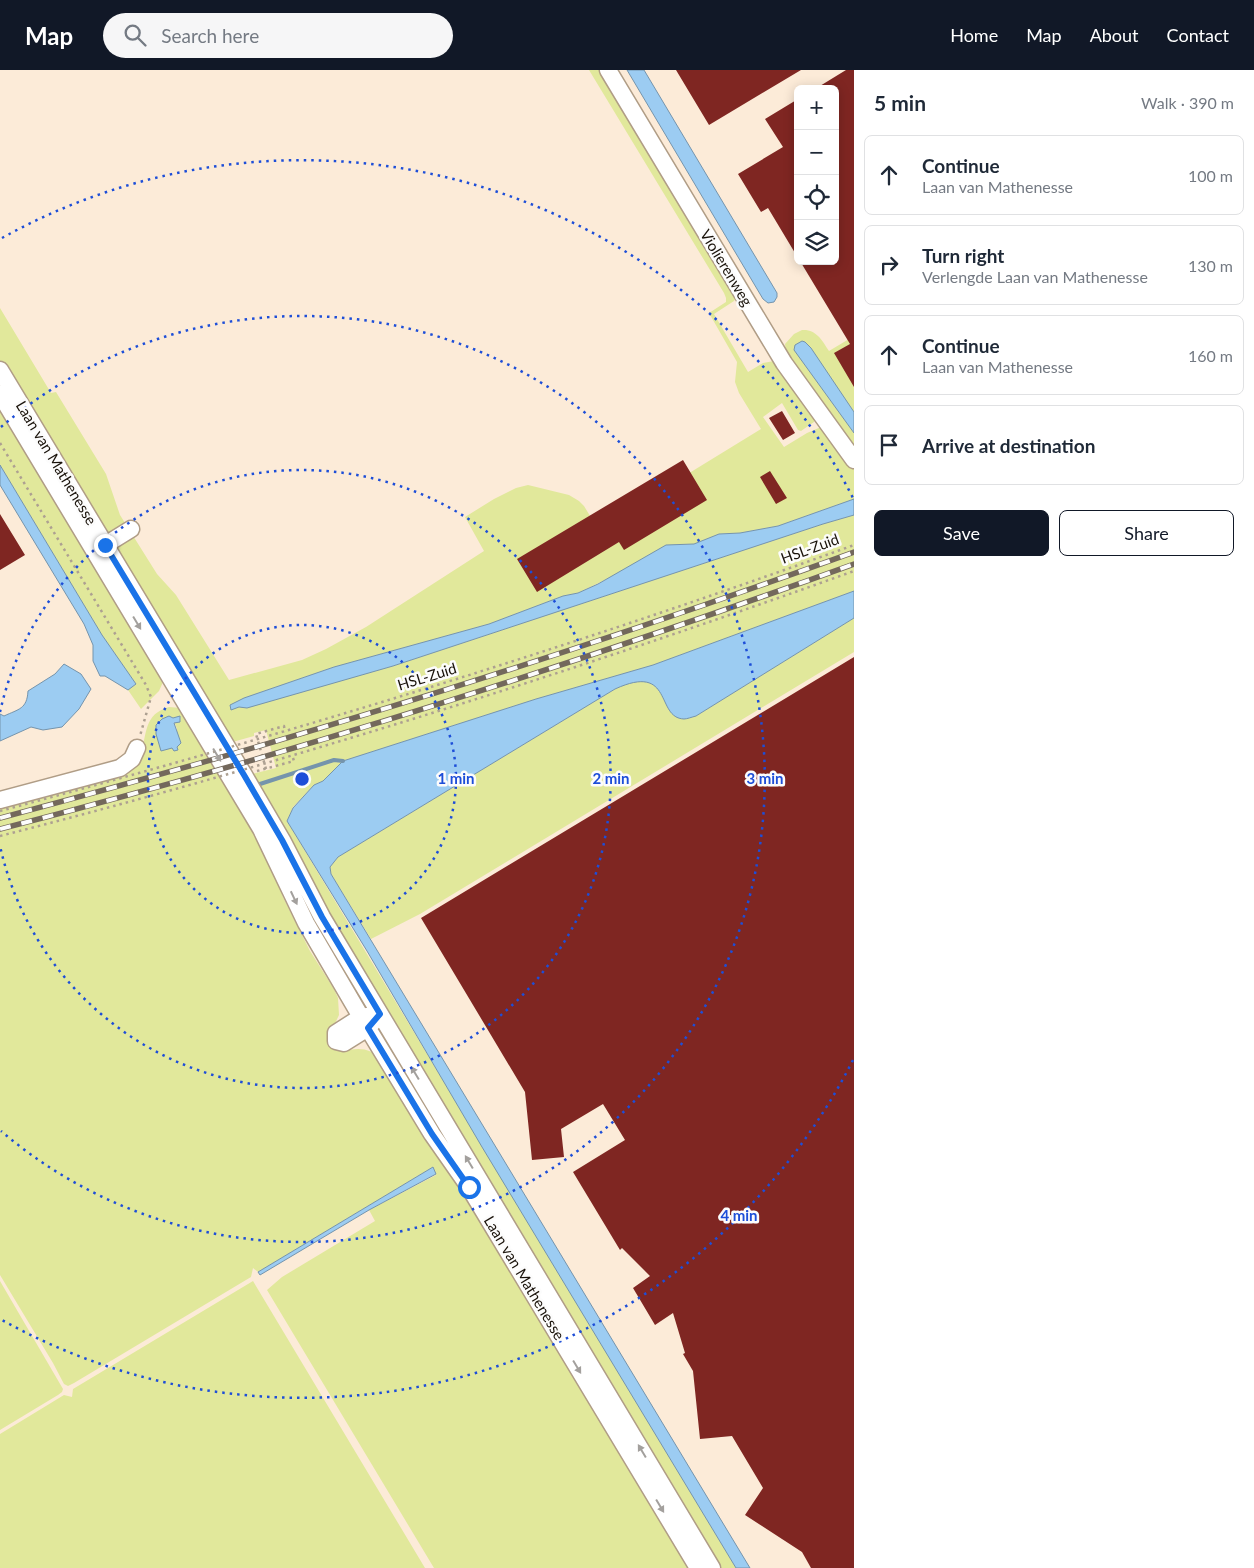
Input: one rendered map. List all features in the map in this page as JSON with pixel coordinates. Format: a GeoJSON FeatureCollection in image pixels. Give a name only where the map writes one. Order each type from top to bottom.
{"type":"FeatureCollection","features":[{"type":"Feature","properties":{"kind":"street","name":"Violierenweg"},"geometry":{"type":"LineString","coordinates":[[608,70],[784,363],[854,460]]}},
{"type":"Feature","properties":{"kind":"street","name":"Laan van Mathenesse"},"geometry":{"type":"LineString","coordinates":[[0,370],[261,829],[306,923],[432,1134],[469,1187],[698,1568]]}},
{"type":"Feature","properties":{"kind":"street","name":"Laan van Mathenesse"},"geometry":{"type":"LineString","coordinates":[[0,394],[100,548],[266,813],[322,917],[712,1568]]}},
{"type":"Feature","properties":{"kind":"street"},"geometry":{"type":"LineString","coordinates":[[100,548],[131,529]]}},
{"type":"Feature","properties":{"kind":"street"},"geometry":{"type":"LineString","coordinates":[[0,800],[120,768],[132,759],[137,748]]}},
{"type":"Feature","properties":{"kind":"street"},"geometry":{"type":"LineString","coordinates":[[365,1023],[380,1014]]}},
{"type":"Feature","properties":{"kind":"path"},"geometry":{"type":"LineString","coordinates":[[0,442],[146,685],[150,697],[137,748]]}},
{"type":"Feature","properties":{"kind":"path","name":"HSL-Zuid"},"geometry":{"type":"LineString","coordinates":[[0,811],[285,732],[562,646],[854,545]]}},
{"type":"Feature","properties":{"kind":"path"},"geometry":{"type":"LineString","coordinates":[[0,836],[292,755],[576,667],[854,571]]}},
{"type":"Feature","properties":{"kind":"path"},"geometry":{"type":"LineString","coordinates":[[285,732],[284,726],[256,734],[266,769],[294,760],[292,755]]}},
{"type":"Feature","properties":{"kind":"green space"},"geometry":{"type":"Polygon","coordinates":[[[589,70],[601,70],[735,295],[734,301],[714,314],[748,372],[763,363],[774,361],[816,418],[814,422],[801,431],[798,430],[782,403],[763,417],[784,447],[821,427],[854,469],[854,499],[778,526],[740,533],[719,534],[694,544],[679,544],[578,593],[563,596],[489,624],[334,667],[244,698],[237,703],[239,707],[393,666],[854,515],[854,591],[653,665],[536,699],[343,761],[323,781],[314,785],[293,807],[287,821],[736,1568],[716,1568],[330,925],[248,775],[276,768],[266,730],[254,733],[254,736],[229,743],[0,362],[0,308],[51,393],[56,392],[106,474],[120,515],[157,574],[176,595],[229,680],[302,660],[326,649],[366,627],[484,551],[465,517],[516,488],[528,485],[569,495],[584,506],[598,529],[761,429],[739,393],[735,382],[737,362],[709,313],[726,302],[724,293],[589,70]]]}},
{"type":"Feature","properties":{"kind":"green space"},"geometry":{"type":"Polygon","coordinates":[[[802,330],[815,333],[829,351],[854,336],[854,412],[805,342],[794,349],[854,433],[854,451],[820,404],[786,351],[785,344],[794,334],[802,330]]]}},
{"type":"Feature","properties":{"kind":"green space"},"geometry":{"type":"Polygon","coordinates":[[[0,402],[163,682],[159,691],[141,709],[128,690],[136,684],[102,635],[0,465],[0,402]]]}},
{"type":"Feature","properties":{"kind":"green space"},"geometry":{"type":"Polygon","coordinates":[[[854,618],[854,652],[420,914],[371,939],[331,874],[330,867],[338,857],[625,684],[642,681],[653,684],[660,690],[669,709],[696,716],[854,618]]]}},
{"type":"Feature","properties":{"kind":"green space"},"geometry":{"type":"Polygon","coordinates":[[[169,707],[181,708],[269,852],[283,897],[310,951],[338,998],[339,1015],[330,1034],[341,1052],[363,1049],[368,1050],[383,1060],[691,1568],[434,1568],[267,1290],[282,1277],[375,1221],[369,1210],[436,1175],[433,1167],[258,1272],[253,1268],[251,1277],[74,1383],[68,1386],[64,1384],[0,1275],[0,806],[141,754],[148,725],[155,714],[169,707]],[[169,716],[162,719],[173,748],[177,747],[177,729],[173,718],[169,716]]]}},
{"type":"Feature","properties":{"kind":"green space"},"geometry":{"type":"Polygon","coordinates":[[[0,1281],[63,1389],[58,1395],[0,1430],[0,1281]]]}},
{"type":"Feature","properties":{"kind":"green space"},"geometry":{"type":"Polygon","coordinates":[[[253,1281],[425,1568],[0,1568],[0,1434],[64,1395],[72,1397],[73,1389],[253,1281]]]}},
{"type":"Feature","properties":{"kind":"water"},"geometry":{"type":"Polygon","coordinates":[[[627,70],[644,70],[777,293],[774,302],[768,303],[763,299],[627,70]]]}},
{"type":"Feature","properties":{"kind":"water"},"geometry":{"type":"Polygon","coordinates":[[[802,341],[811,348],[854,412],[854,433],[794,350],[795,345],[802,341]]]}},
{"type":"Feature","properties":{"kind":"water"},"geometry":{"type":"Polygon","coordinates":[[[0,465],[102,635],[136,684],[128,690],[105,676],[100,676],[93,661],[93,645],[84,624],[0,485],[0,465]]]}},
{"type":"Feature","properties":{"kind":"water"},"geometry":{"type":"Polygon","coordinates":[[[854,499],[854,515],[393,666],[247,708],[239,707],[231,710],[230,705],[244,698],[334,667],[489,624],[563,596],[578,593],[598,584],[666,545],[694,544],[719,534],[740,533],[778,526],[854,499]]]}},
{"type":"Feature","properties":{"kind":"water"},"geometry":{"type":"Polygon","coordinates":[[[854,591],[854,618],[696,716],[684,719],[675,716],[669,710],[655,686],[647,682],[634,682],[615,689],[338,857],[330,867],[331,874],[750,1568],[736,1568],[482,1147],[367,951],[287,821],[293,808],[314,785],[323,781],[343,761],[536,699],[653,665],[854,591]]]}},
{"type":"Feature","properties":{"kind":"water"},"geometry":{"type":"Polygon","coordinates":[[[64,664],[81,674],[91,689],[79,709],[62,727],[43,730],[31,727],[0,741],[0,714],[4,716],[21,708],[26,702],[28,691],[55,674],[64,664]]]}},
{"type":"Feature","properties":{"kind":"water"},"geometry":{"type":"Polygon","coordinates":[[[169,716],[173,718],[180,716],[180,722],[174,723],[181,743],[177,747],[178,750],[174,751],[172,748],[161,751],[156,734],[156,725],[162,719],[169,716]]]}},
{"type":"Feature","properties":{"kind":"water"},"geometry":{"type":"Polygon","coordinates":[[[433,1167],[436,1174],[369,1210],[260,1275],[258,1272],[433,1167]]]}},
{"type":"Feature","properties":{"kind":"building"},"geometry":{"type":"Polygon","coordinates":[[[676,70],[801,70],[709,125],[676,70]]]}},
{"type":"Feature","properties":{"kind":"building"},"geometry":{"type":"Polygon","coordinates":[[[846,70],[854,70],[854,387],[834,353],[850,344],[802,265],[839,265],[839,85],[822,85],[846,70]]]}},
{"type":"Feature","properties":{"kind":"building"},"geometry":{"type":"Polygon","coordinates":[[[794,101],[794,251],[768,208],[761,212],[738,174],[783,147],[765,119],[794,101]]]}},
{"type":"Feature","properties":{"kind":"building"},"geometry":{"type":"Polygon","coordinates":[[[782,411],[795,433],[783,440],[769,418],[782,411]]]}},
{"type":"Feature","properties":{"kind":"building"},"geometry":{"type":"Polygon","coordinates":[[[683,460],[707,500],[624,550],[619,542],[537,592],[517,559],[683,460]]]}},
{"type":"Feature","properties":{"kind":"building"},"geometry":{"type":"Polygon","coordinates":[[[770,471],[787,498],[776,504],[760,477],[770,471]]]}},
{"type":"Feature","properties":{"kind":"building"},"geometry":{"type":"Polygon","coordinates":[[[0,514],[25,555],[0,570],[0,514]]]}},
{"type":"Feature","properties":{"kind":"building"},"geometry":{"type":"Polygon","coordinates":[[[854,657],[854,1568],[811,1568],[802,1552],[745,1515],[763,1488],[732,1436],[700,1439],[693,1371],[683,1354],[685,1353],[673,1313],[655,1325],[633,1288],[650,1276],[622,1248],[620,1250],[573,1172],[625,1140],[603,1104],[561,1129],[564,1157],[532,1160],[525,1092],[421,918],[854,657]]]}},
{"type":"Feature","properties":{"kind":"waterway"},"geometry":{"type":"LineString","coordinates":[[260,784],[334,760],[343,761]]}},
{"type":"Feature","properties":{"kind":"railway"},"geometry":{"type":"LineString","coordinates":[[0,818],[215,759],[430,695],[643,626],[854,552]]}},
{"type":"Feature","properties":{"kind":"railway"},"geometry":{"type":"LineString","coordinates":[[0,829],[216,771],[430,707],[643,638],[854,564]]}},
{"type":"Feature","properties":{"kind":"route"},"geometry":{"type":"LineString","coordinates":[[105,545],[244,775],[282,840],[322,917],[380,1014],[368,1028],[432,1134],[469,1187]]}}]}
